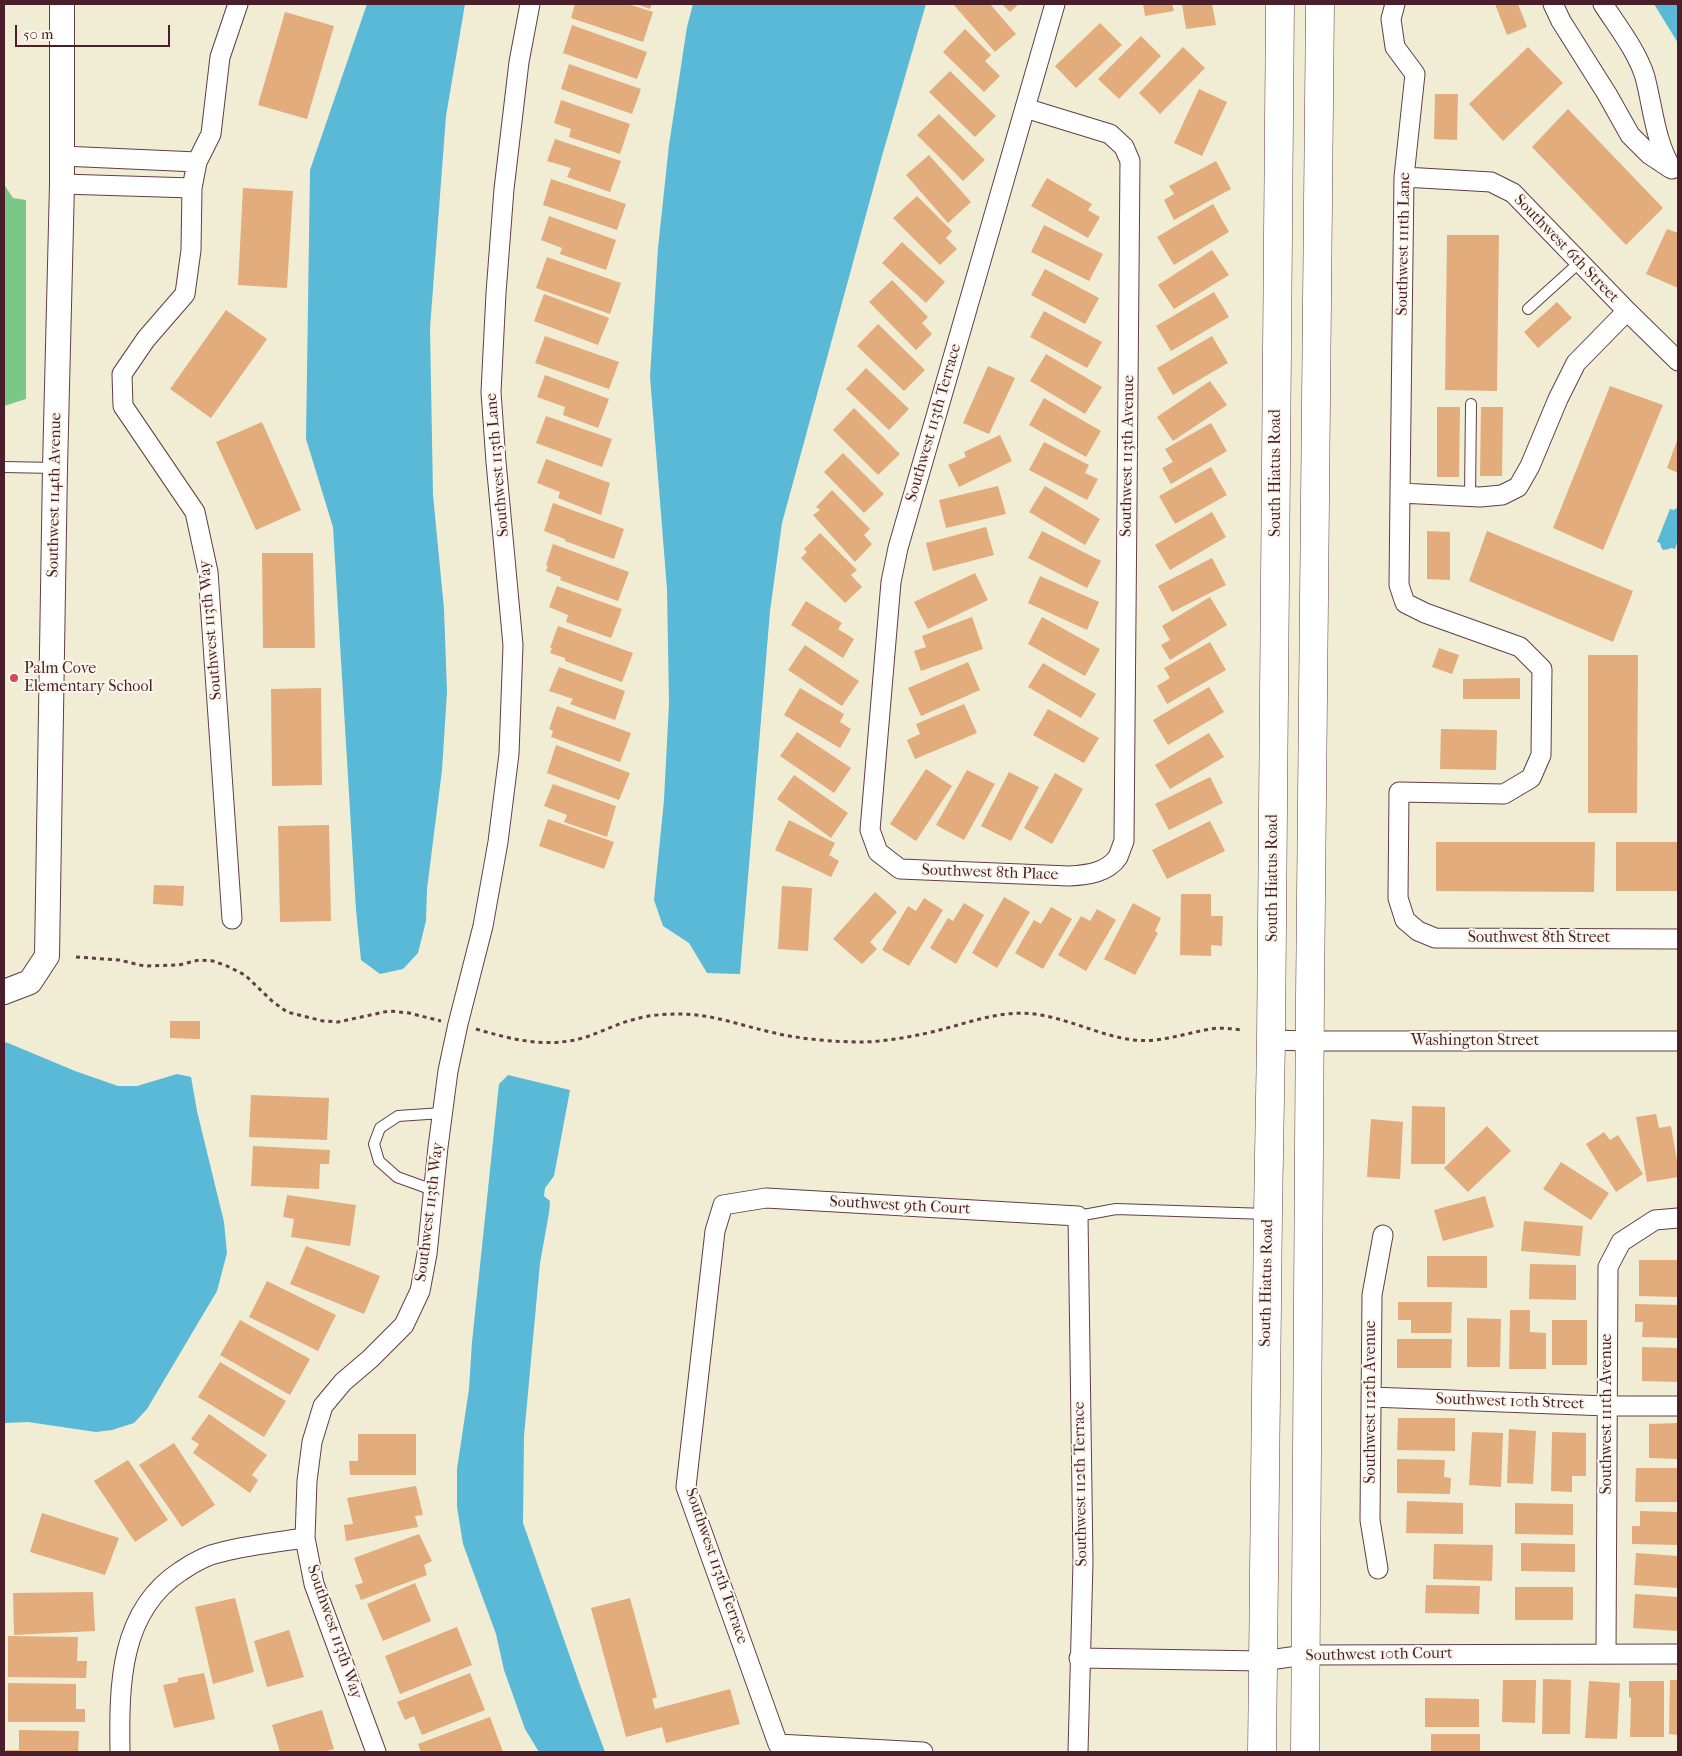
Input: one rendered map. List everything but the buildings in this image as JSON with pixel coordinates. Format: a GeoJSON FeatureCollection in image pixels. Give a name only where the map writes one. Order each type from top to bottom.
{"type":"FeatureCollection","features":[{"type":"Feature","properties":{"kind":"main road","name":"South Hiatus Road"},"geometry":{"type":"LineString","coordinates":[[1262,1752],[1268,1214],[1272,1040],[1280,4]]}},
{"type":"Feature","properties":{"kind":"main road"},"geometry":{"type":"LineString","coordinates":[[1305,1752],[1320,4]]}},
{"type":"Feature","properties":{"kind":"street","name":"Southwest 114th Avenue"},"geometry":{"type":"LineString","coordinates":[[4,992],[30,982],[47,956],[62,184],[62,4]]}},
{"type":"Feature","properties":{"kind":"street","name":"Southwest 113th Way"},"geometry":{"type":"LineString","coordinates":[[232,919],[206,563],[195,512],[123,406],[122,374],[146,339],[185,294],[191,250],[192,188],[197,162],[211,134],[220,57],[238,4]]}},
{"type":"Feature","properties":{"kind":"street","name":"Southwest 113th Lane"},"geometry":{"type":"LineString","coordinates":[[483,926],[498,842],[509,754],[513,645],[491,392],[496,292],[505,179],[520,62],[530,4]]}},
{"type":"Feature","properties":{"kind":"street","name":"Southwest 113th Terrace"},"geometry":{"type":"LineString","coordinates":[[878,852],[870,830],[891,582],[898,548],[1056,4]]}},
{"type":"Feature","properties":{"kind":"street","name":"Southwest 111th Lane"},"geometry":{"type":"LineString","coordinates":[[1395,4],[1391,20],[1395,47],[1415,74],[1404,176],[1399,585],[1405,603],[1425,613],[1520,647],[1542,669],[1541,755],[1531,778],[1504,794],[1399,792],[1398,898],[1404,920]]}},
{"type":"Feature","properties":{"kind":"street"},"geometry":{"type":"LineString","coordinates":[[1552,4],[1608,94],[1630,135],[1649,154],[1674,173]]}},
{"type":"Feature","properties":{"kind":"street"},"geometry":{"type":"LineString","coordinates":[[1603,4],[1637,57],[1642,70],[1658,137],[1674,173]]}},
{"type":"Feature","properties":{"kind":"street","name":"Southwest 113th Avenue"},"geometry":{"type":"LineString","coordinates":[[1025,108],[1110,134],[1124,147],[1130,162],[1124,841],[1118,856],[1106,868]]}},
{"type":"Feature","properties":{"kind":"street"},"geometry":{"type":"LineString","coordinates":[[62,156],[197,162]]}},
{"type":"Feature","properties":{"kind":"street","name":"Southwest 6th Street"},"geometry":{"type":"LineString","coordinates":[[1404,176],[1491,182],[1513,193],[1678,361]]}},
{"type":"Feature","properties":{"kind":"street"},"geometry":{"type":"LineString","coordinates":[[62,184],[192,188]]}},
{"type":"Feature","properties":{"kind":"street"},"geometry":{"type":"LineString","coordinates":[[1400,493],[1470,497],[1502,495],[1518,487],[1530,466],[1558,399],[1576,363],[1627,311]]}},
{"type":"Feature","properties":{"kind":"street","name":"Southwest 8th Place"},"geometry":{"type":"LineString","coordinates":[[878,852],[900,869],[1069,876],[1089,875],[1106,868]]}},
{"type":"Feature","properties":{"kind":"street","name":"Southwest 8th Street"},"geometry":{"type":"LineString","coordinates":[[1404,920],[1418,932],[1435,938],[1678,939]]}},
{"type":"Feature","properties":{"kind":"street","name":"Southwest 113th Way"},"geometry":{"type":"LineString","coordinates":[[376,1752],[314,1584],[305,1538],[308,1471],[312,1442],[323,1406],[343,1382],[370,1359],[404,1324],[420,1292],[427,1254],[448,1071],[483,926]]}},
{"type":"Feature","properties":{"kind":"street","name":"Washington Street"},"geometry":{"type":"LineString","coordinates":[[1272,1040],[1310,1042],[1678,1041]]}},
{"type":"Feature","properties":{"kind":"street","name":"Southwest 9th Court"},"geometry":{"type":"LineString","coordinates":[[723,1205],[766,1198],[1078,1216]]}},
{"type":"Feature","properties":{"kind":"street","name":"Southwest 113th Terrace"},"geometry":{"type":"LineString","coordinates":[[723,1205],[715,1231],[686,1487],[778,1744],[923,1752]]}},
{"type":"Feature","properties":{"kind":"street","name":"Southwest 112th Terrace"},"geometry":{"type":"LineString","coordinates":[[1078,1216],[1083,1562],[1078,1752]]}},
{"type":"Feature","properties":{"kind":"street","name":"Southwest 111th Avenue"},"geometry":{"type":"LineString","coordinates":[[1606,1653],[1608,1267],[1621,1242],[1655,1220],[1678,1218]]}},
{"type":"Feature","properties":{"kind":"street","name":"Southwest 112th Avenue"},"geometry":{"type":"LineString","coordinates":[[1378,1569],[1370,1520],[1372,1295],[1383,1235]]}},
{"type":"Feature","properties":{"kind":"street","name":"Southwest 10th Street"},"geometry":{"type":"LineString","coordinates":[[1371,1397],[1607,1406],[1678,1406]]}},
{"type":"Feature","properties":{"kind":"street"},"geometry":{"type":"LineString","coordinates":[[120,1752],[120,1710],[125,1658],[136,1622],[149,1599],[171,1577],[195,1561],[222,1552],[305,1538]]}},
{"type":"Feature","properties":{"kind":"street","name":"Southwest 10th Court"},"geometry":{"type":"LineString","coordinates":[[1079,1658],[1262,1661],[1305,1655],[1678,1654]]}},
{"type":"Feature","properties":{"kind":"lane"},"geometry":{"type":"LineString","coordinates":[[1528,309],[1580,262]]}},
{"type":"Feature","properties":{"kind":"lane"},"geometry":{"type":"LineString","coordinates":[[1470,404],[1470,497]]}},
{"type":"Feature","properties":{"kind":"lane"},"geometry":{"type":"LineString","coordinates":[[4,467],[55,468]]}},
{"type":"Feature","properties":{"kind":"lane"},"geometry":{"type":"LineString","coordinates":[[433,1190],[397,1177],[379,1161],[374,1144],[380,1128],[398,1116],[442,1113]]}},
{"type":"Feature","properties":{"kind":"lane"},"geometry":{"type":"LineString","coordinates":[[1078,1216],[1116,1209],[1268,1214]]}},
{"type":"Feature","properties":{"kind":"path"},"geometry":{"type":"LineString","coordinates":[[76,957],[119,960],[144,966],[179,965],[199,960],[213,961],[245,975],[286,1012],[323,1021],[338,1022],[389,1011],[458,1024],[525,1042],[570,1041],[636,1019],[679,1014],[724,1018],[775,1033],[800,1038],[860,1042],[924,1034],[1009,1013],[1034,1014],[1059,1019],[1092,1030],[1134,1040],[1165,1040],[1212,1029],[1243,1030]]}},
{"type":"Feature","properties":{"kind":"green space"},"geometry":{"type":"Polygon","coordinates":[[[4,145],[5,186],[13,198],[26,200],[26,399],[4,406],[4,145]]]}},
{"type":"Feature","properties":{"kind":"water"},"geometry":{"type":"Polygon","coordinates":[[[367,4],[465,4],[446,116],[430,328],[433,495],[444,609],[447,692],[442,770],[427,889],[426,921],[418,953],[403,969],[380,974],[361,960],[356,910],[333,527],[306,439],[310,170],[367,4]]]}},
{"type":"Feature","properties":{"kind":"water"},"geometry":{"type":"Polygon","coordinates":[[[693,4],[926,4],[882,156],[782,523],[770,611],[740,974],[707,973],[689,943],[663,926],[654,900],[664,800],[669,703],[667,589],[650,377],[658,248],[669,145],[687,27],[693,4]]]}},
{"type":"Feature","properties":{"kind":"water"},"geometry":{"type":"Polygon","coordinates":[[[1654,4],[1678,4],[1678,43],[1654,4]]]}},
{"type":"Feature","properties":{"kind":"water"},"geometry":{"type":"Polygon","coordinates":[[[1678,507],[1678,540],[1675,549],[1663,550],[1660,543],[1657,542],[1670,509],[1674,510],[1678,507]]]}},
{"type":"Feature","properties":{"kind":"water"},"geometry":{"type":"Polygon","coordinates":[[[4,1042],[118,1086],[137,1086],[177,1074],[191,1077],[197,1111],[224,1222],[227,1253],[217,1291],[147,1409],[134,1423],[112,1430],[96,1432],[28,1422],[4,1423],[4,1042]]]}},
{"type":"Feature","properties":{"kind":"water"},"geometry":{"type":"Polygon","coordinates":[[[508,1075],[570,1090],[554,1176],[545,1188],[544,1196],[550,1201],[540,1263],[524,1436],[523,1523],[605,1752],[539,1752],[525,1729],[504,1670],[496,1634],[463,1544],[457,1507],[457,1469],[469,1389],[472,1342],[499,1084],[508,1075]]]}},
{"type":"Feature","properties":{"kind":"place","name":"Palm Cove Elementary School"},"geometry":{"type":"Point","coordinates":[14,678]}}]}
